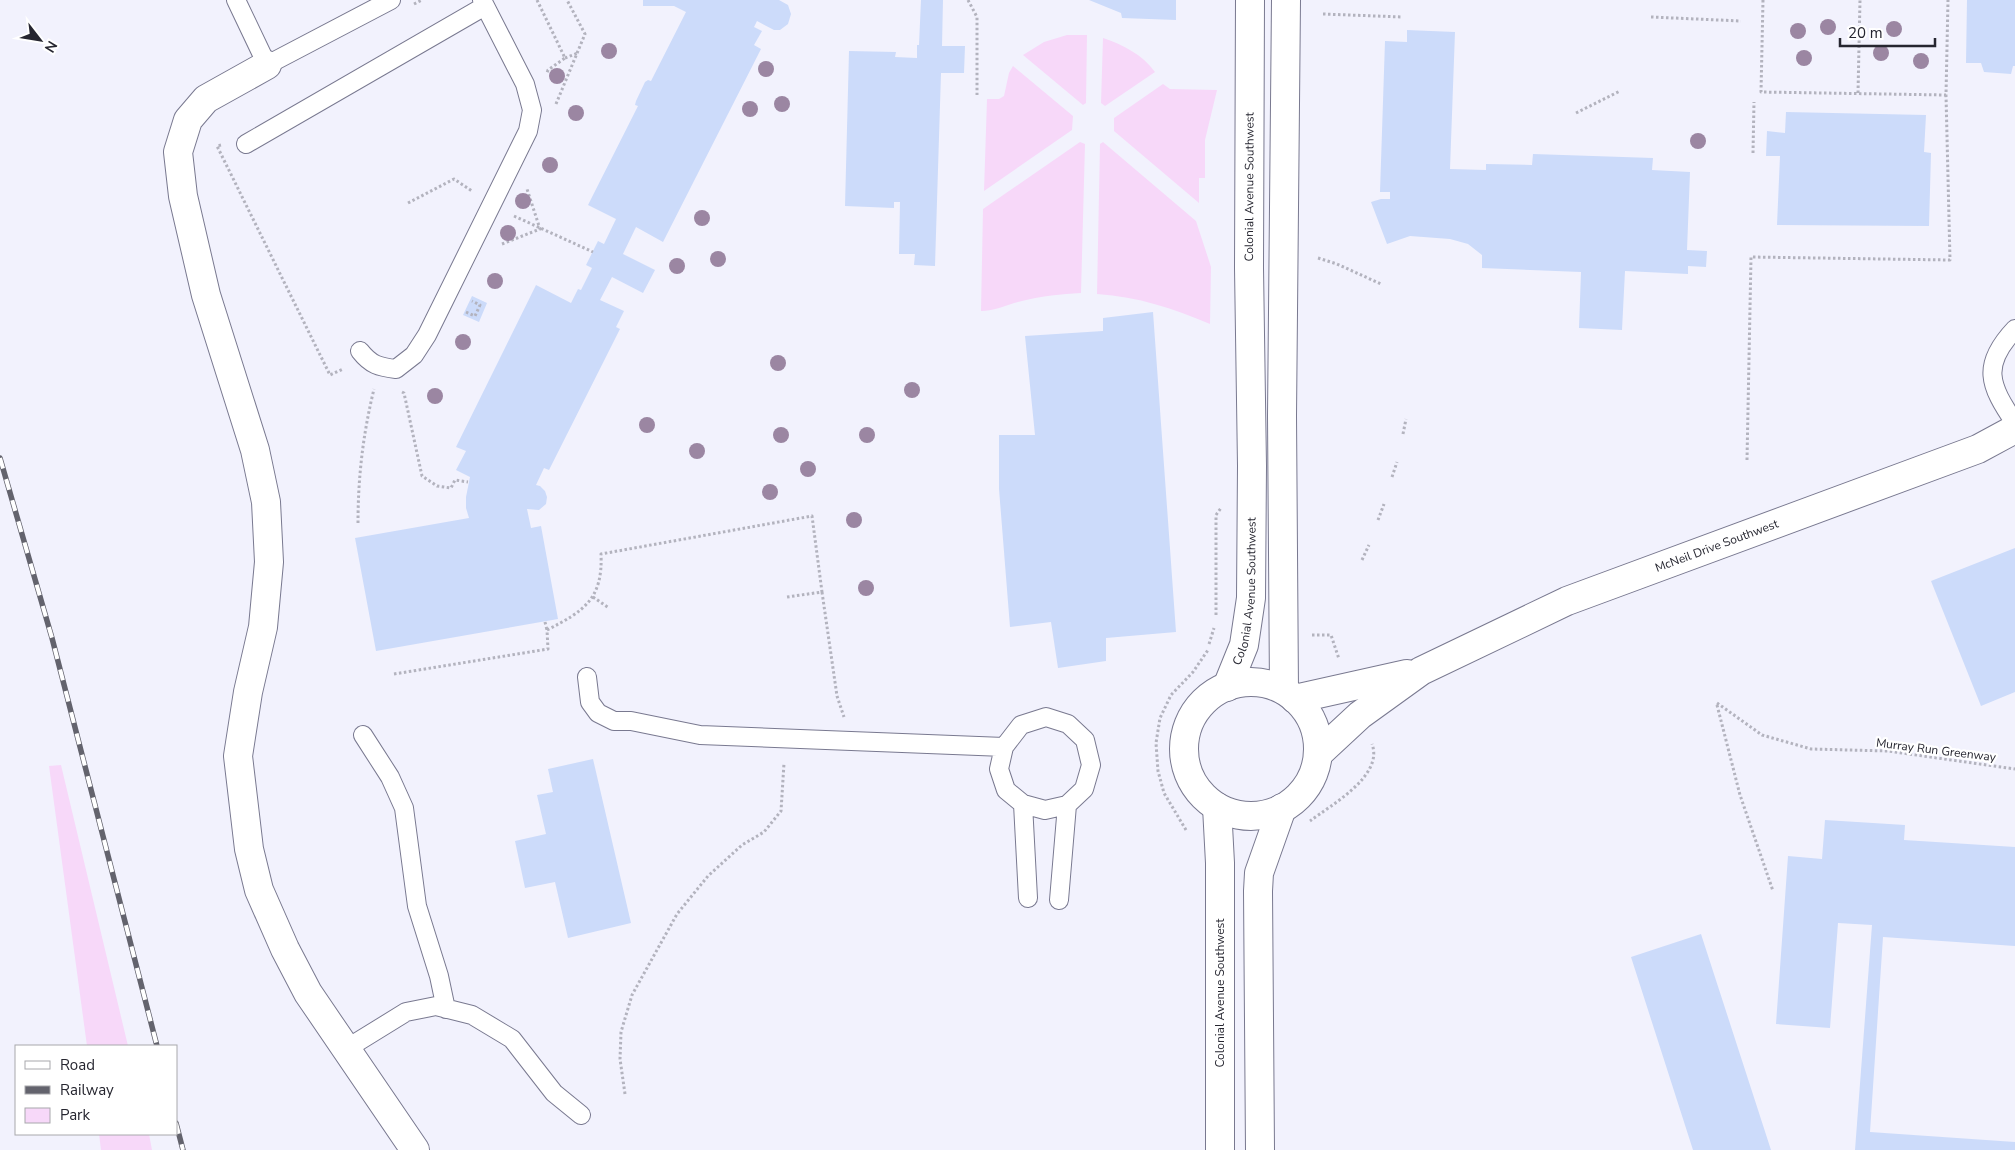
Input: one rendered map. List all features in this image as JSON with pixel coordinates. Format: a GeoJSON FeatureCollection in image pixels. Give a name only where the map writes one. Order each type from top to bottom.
{"type":"FeatureCollection","features":[{"type":"Feature","properties":{"kind":"main road","name":"Colonial Avenue Southwest"},"geometry":{"type":"LineString","coordinates":[[1227,687],[1244,645],[1251,598],[1252,466],[1248,268],[1250,0]]}},
{"type":"Feature","properties":{"kind":"main road"},"geometry":{"type":"LineString","coordinates":[[1286,0],[1282,407],[1289,695]]}},
{"type":"Feature","properties":{"kind":"main road"},"geometry":{"type":"LineString","coordinates":[[267,65],[206,99],[188,120],[178,152],[183,196],[206,295],[255,450],[266,502],[270,562],[263,627],[248,692],[238,756],[249,849],[259,890],[285,949],[308,993],[415,1150]]}},
{"type":"Feature","properties":{"kind":"main road","name":"McNeil Drive Southwest"},"geometry":{"type":"LineString","coordinates":[[1318,754],[1360,715],[1421,671],[1567,601],[1978,449],[2015,429]]}},
{"type":"Feature","properties":{"kind":"main road","name":"McNeil Drive Southwest"},"geometry":{"type":"LineString","coordinates":[[1289,695],[1421,671]]}},
{"type":"Feature","properties":{"kind":"main road"},"geometry":{"type":"LineString","coordinates":[[1243,682],[1264,683],[1289,695],[1301,704],[1312,721],[1318,742],[1317,764],[1309,784],[1294,801],[1282,808],[1274,812],[1251,817],[1229,813],[1209,802],[1194,785],[1185,764],[1184,741],[1191,719],[1204,701],[1222,688],[1243,682]]}},
{"type":"Feature","properties":{"kind":"main road","name":"Colonial Avenue Southwest"},"geometry":{"type":"LineString","coordinates":[[1217,806],[1220,863],[1220,1150]]}},
{"type":"Feature","properties":{"kind":"main road"},"geometry":{"type":"LineString","coordinates":[[1260,1150],[1259,873],[1282,808]]}},
{"type":"Feature","properties":{"kind":"lane"},"geometry":{"type":"LineString","coordinates":[[236,0],[267,65],[391,0]]}},
{"type":"Feature","properties":{"kind":"lane"},"geometry":{"type":"LineString","coordinates":[[246,144],[484,3],[525,84],[532,110],[528,130],[427,334],[414,355],[396,369],[369,362],[360,351]]}},
{"type":"Feature","properties":{"kind":"lane"},"geometry":{"type":"LineString","coordinates":[[2015,329],[2001,344],[1992,366],[1995,389],[2000,401],[2015,422]]}},
{"type":"Feature","properties":{"kind":"lane"},"geometry":{"type":"LineString","coordinates":[[587,677],[590,702],[598,713],[614,721],[631,721],[700,734],[1004,747]]}},
{"type":"Feature","properties":{"kind":"lane"},"geometry":{"type":"LineString","coordinates":[[1046,717],[1068,724],[1085,740],[1091,765],[1084,789],[1067,805],[1044,810],[1023,804],[1006,790],[1000,769],[1004,747],[1021,725],[1046,717]]}},
{"type":"Feature","properties":{"kind":"lane"},"geometry":{"type":"LineString","coordinates":[[363,735],[390,777],[404,808],[417,906],[439,976],[446,1009]]}},
{"type":"Feature","properties":{"kind":"lane"},"geometry":{"type":"LineString","coordinates":[[1023,804],[1028,898]]}},
{"type":"Feature","properties":{"kind":"lane"},"geometry":{"type":"LineString","coordinates":[[1059,900],[1067,805]]}},
{"type":"Feature","properties":{"kind":"lane"},"geometry":{"type":"LineString","coordinates":[[346,1049],[406,1012],[436,1006],[472,1015],[512,1038],[554,1093],[581,1115]]}},
{"type":"Feature","properties":{"kind":"path"},"geometry":{"type":"LineString","coordinates":[[555,106],[585,34],[568,0]]}},
{"type":"Feature","properties":{"kind":"path"},"geometry":{"type":"LineString","coordinates":[[968,0],[977,17],[977,95]]}},
{"type":"Feature","properties":{"kind":"path"},"geometry":{"type":"LineString","coordinates":[[1763,0],[1761,92],[1946,95]]}},
{"type":"Feature","properties":{"kind":"path"},"geometry":{"type":"LineString","coordinates":[[1858,93],[1860,0]]}},
{"type":"Feature","properties":{"kind":"path"},"geometry":{"type":"LineString","coordinates":[[1746,460],[1751,257],[1950,260],[1946,95],[1948,0]]}},
{"type":"Feature","properties":{"kind":"path"},"geometry":{"type":"LineString","coordinates":[[1323,14],[1402,17]]}},
{"type":"Feature","properties":{"kind":"path"},"geometry":{"type":"LineString","coordinates":[[1651,17],[1741,21]]}},
{"type":"Feature","properties":{"kind":"path"},"geometry":{"type":"LineString","coordinates":[[566,58],[578,53]]}},
{"type":"Feature","properties":{"kind":"path"},"geometry":{"type":"LineString","coordinates":[[1576,112],[1620,91]]}},
{"type":"Feature","properties":{"kind":"path"},"geometry":{"type":"LineString","coordinates":[[1753,153],[1754,102]]}},
{"type":"Feature","properties":{"kind":"path"},"geometry":{"type":"LineString","coordinates":[[224,142],[217,146],[330,375],[348,367]]}},
{"type":"Feature","properties":{"kind":"path"},"geometry":{"type":"LineString","coordinates":[[408,203],[454,179],[492,205],[592,252]]}},
{"type":"Feature","properties":{"kind":"path"},"geometry":{"type":"LineString","coordinates":[[526,184],[540,229]]}},
{"type":"Feature","properties":{"kind":"path"},"geometry":{"type":"LineString","coordinates":[[498,245],[540,229]]}},
{"type":"Feature","properties":{"kind":"path"},"geometry":{"type":"LineString","coordinates":[[1318,258],[1337,264],[1381,284]]}},
{"type":"Feature","properties":{"kind":"path"},"geometry":{"type":"LineString","coordinates":[[358,523],[359,467],[366,421],[380,366]]}},
{"type":"Feature","properties":{"kind":"path"},"geometry":{"type":"LineString","coordinates":[[396,388],[404,393],[422,476],[436,486],[452,488],[455,480],[468,482]]}},
{"type":"Feature","properties":{"kind":"path"},"geometry":{"type":"LineString","coordinates":[[1403,434],[1406,419]]}},
{"type":"Feature","properties":{"kind":"path"},"geometry":{"type":"LineString","coordinates":[[1392,477],[1397,462]]}},
{"type":"Feature","properties":{"kind":"path"},"geometry":{"type":"LineString","coordinates":[[1378,520],[1384,504]]}},
{"type":"Feature","properties":{"kind":"path"},"geometry":{"type":"LineString","coordinates":[[1187,831],[1164,792],[1158,771],[1156,743],[1160,718],[1171,694],[1193,672],[1208,650],[1216,621],[1216,515]]}},
{"type":"Feature","properties":{"kind":"path"},"geometry":{"type":"LineString","coordinates":[[547,630],[576,615],[593,597],[598,588],[602,573],[602,554],[812,516],[837,696],[845,718]]}},
{"type":"Feature","properties":{"kind":"path"},"geometry":{"type":"LineString","coordinates":[[1362,560],[1369,545]]}},
{"type":"Feature","properties":{"kind":"path"},"geometry":{"type":"LineString","coordinates":[[786,597],[822,592]]}},
{"type":"Feature","properties":{"kind":"path"},"geometry":{"type":"LineString","coordinates":[[593,597],[609,608]]}},
{"type":"Feature","properties":{"kind":"path"},"geometry":{"type":"LineString","coordinates":[[394,674],[548,649],[545,622]]}},
{"type":"Feature","properties":{"kind":"path"},"geometry":{"type":"LineString","coordinates":[[1310,635],[1331,635],[1339,660]]}},
{"type":"Feature","properties":{"kind":"path","name":"Murray Run Greenway"},"geometry":{"type":"LineString","coordinates":[[1773,890],[1740,795],[1717,703],[1762,735],[1811,749],[1888,751],[2015,769]]}},
{"type":"Feature","properties":{"kind":"path"},"geometry":{"type":"LineString","coordinates":[[1305,828],[1310,822],[1360,784],[1369,769],[1375,751],[1370,736]]}},
{"type":"Feature","properties":{"kind":"path"},"geometry":{"type":"LineString","coordinates":[[625,1094],[620,1059],[621,1032],[632,995],[677,914],[708,876],[742,845],[764,832],[780,811],[784,776],[785,739]]}},
{"type":"Feature","properties":{"kind":"green space"},"geometry":{"type":"Polygon","coordinates":[[[1067,35],[1087,35],[1086,103],[1083,105],[1023,55],[1044,42],[1067,35]]]}},
{"type":"Feature","properties":{"kind":"green space"},"geometry":{"type":"Polygon","coordinates":[[[1103,38],[1132,51],[1155,72],[1105,106],[1101,103],[1103,38]]]}},
{"type":"Feature","properties":{"kind":"green space"},"geometry":{"type":"Polygon","coordinates":[[[1013,66],[1073,116],[1072,130],[984,191],[987,99],[999,99],[1004,96],[1009,73],[1013,66]]]}},
{"type":"Feature","properties":{"kind":"green space"},"geometry":{"type":"Polygon","coordinates":[[[1163,84],[1170,89],[1217,90],[1205,140],[1205,178],[1199,178],[1199,203],[1114,131],[1114,118],[1163,84]]]}},
{"type":"Feature","properties":{"kind":"green space"},"geometry":{"type":"Polygon","coordinates":[[[1080,142],[1085,144],[1081,293],[1037,298],[992,310],[981,311],[983,209],[1080,142]]]}},
{"type":"Feature","properties":{"kind":"green space"},"geometry":{"type":"Polygon","coordinates":[[[1103,142],[1196,221],[1211,267],[1210,324],[1155,304],[1112,295],[1097,294],[1100,144],[1103,142]]]}},
{"type":"Feature","properties":{"kind":"green space"},"geometry":{"type":"Polygon","coordinates":[[[61,765],[128,1045],[87,1045],[49,766],[61,765]]]}},
{"type":"Feature","properties":{"kind":"green space"},"geometry":{"type":"Polygon","coordinates":[[[99,1135],[149,1135],[152,1150],[101,1150],[99,1135]]]}},
{"type":"Feature","properties":{"kind":"building"},"geometry":{"type":"Polygon","coordinates":[[[643,0],[779,0],[788,5],[791,14],[788,24],[780,30],[774,30],[757,21],[754,27],[762,31],[754,45],[761,49],[663,242],[636,227],[623,254],[655,270],[643,293],[612,277],[600,300],[624,311],[616,327],[620,329],[549,470],[544,468],[536,485],[545,491],[547,497],[546,504],[539,510],[527,509],[531,528],[541,526],[558,619],[376,651],[355,538],[469,518],[466,508],[466,497],[470,477],[456,470],[466,451],[456,447],[536,285],[571,303],[578,289],[581,290],[592,268],[586,265],[598,241],[604,244],[616,219],[588,205],[638,106],[635,105],[636,101],[645,82],[651,81],[686,12],[674,6],[643,6],[643,0]]]}},
{"type":"Feature","properties":{"kind":"building"},"geometry":{"type":"Polygon","coordinates":[[[921,0],[943,0],[942,46],[965,46],[964,73],[941,73],[935,266],[914,265],[915,254],[899,254],[900,202],[894,202],[894,208],[845,206],[849,51],[896,52],[895,57],[917,58],[921,0]]]}},
{"type":"Feature","properties":{"kind":"building"},"geometry":{"type":"Polygon","coordinates":[[[1089,0],[1176,0],[1176,20],[1122,18],[1121,13],[1089,0]]]}},
{"type":"Feature","properties":{"kind":"building"},"geometry":{"type":"Polygon","coordinates":[[[1967,0],[2015,0],[2015,66],[2013,66],[2011,74],[1984,72],[1981,63],[1966,63],[1967,0]]]}},
{"type":"Feature","properties":{"kind":"building"},"geometry":{"type":"Polygon","coordinates":[[[1407,30],[1455,32],[1450,169],[1486,170],[1486,164],[1532,165],[1533,154],[1653,158],[1652,170],[1690,172],[1687,250],[1707,251],[1706,267],[1688,266],[1688,274],[1625,271],[1622,330],[1579,328],[1581,272],[1482,268],[1482,255],[1468,244],[1450,239],[1410,236],[1387,244],[1371,202],[1390,199],[1390,192],[1380,192],[1385,41],[1407,42],[1407,30]]]}},
{"type":"Feature","properties":{"kind":"building"},"geometry":{"type":"Polygon","coordinates":[[[1786,112],[1926,115],[1924,152],[1931,153],[1929,226],[1777,225],[1780,156],[1766,156],[1767,131],[1785,133],[1786,112]]]}},
{"type":"Feature","properties":{"kind":"building"},"geometry":{"type":"Polygon","coordinates":[[[472,296],[487,303],[479,322],[463,315],[472,296]]]}},
{"type":"Feature","properties":{"kind":"building"},"geometry":{"type":"Polygon","coordinates":[[[1153,312],[1176,632],[1106,638],[1106,661],[1058,668],[1051,622],[1010,627],[999,489],[999,435],[1035,435],[1025,336],[1103,331],[1103,318],[1153,312]]]}},
{"type":"Feature","properties":{"kind":"building"},"geometry":{"type":"Polygon","coordinates":[[[2015,548],[2015,692],[1981,706],[1931,581],[2015,548]]]}},
{"type":"Feature","properties":{"kind":"building"},"geometry":{"type":"Polygon","coordinates":[[[593,759],[631,923],[568,938],[555,882],[525,888],[515,841],[546,834],[537,795],[553,792],[548,769],[593,759]]]}},
{"type":"Feature","properties":{"kind":"building"},"geometry":{"type":"Polygon","coordinates":[[[1825,820],[1905,825],[1904,840],[2015,847],[2015,946],[1883,937],[1870,1132],[2015,1142],[2015,1150],[1855,1150],[1872,925],[1838,923],[1830,1028],[1776,1024],[1788,856],[1822,859],[1825,820]]]}},
{"type":"Feature","properties":{"kind":"building"},"geometry":{"type":"Polygon","coordinates":[[[1701,934],[1771,1150],[1693,1150],[1631,957],[1701,934]]]}},
{"type":"Feature","properties":{"kind":"railway"},"geometry":{"type":"LineString","coordinates":[[0,458],[52,638],[157,1045]]}},
{"type":"Feature","properties":{"kind":"railway"},"geometry":{"type":"LineString","coordinates":[[178,1131],[183,1150]]}}]}
